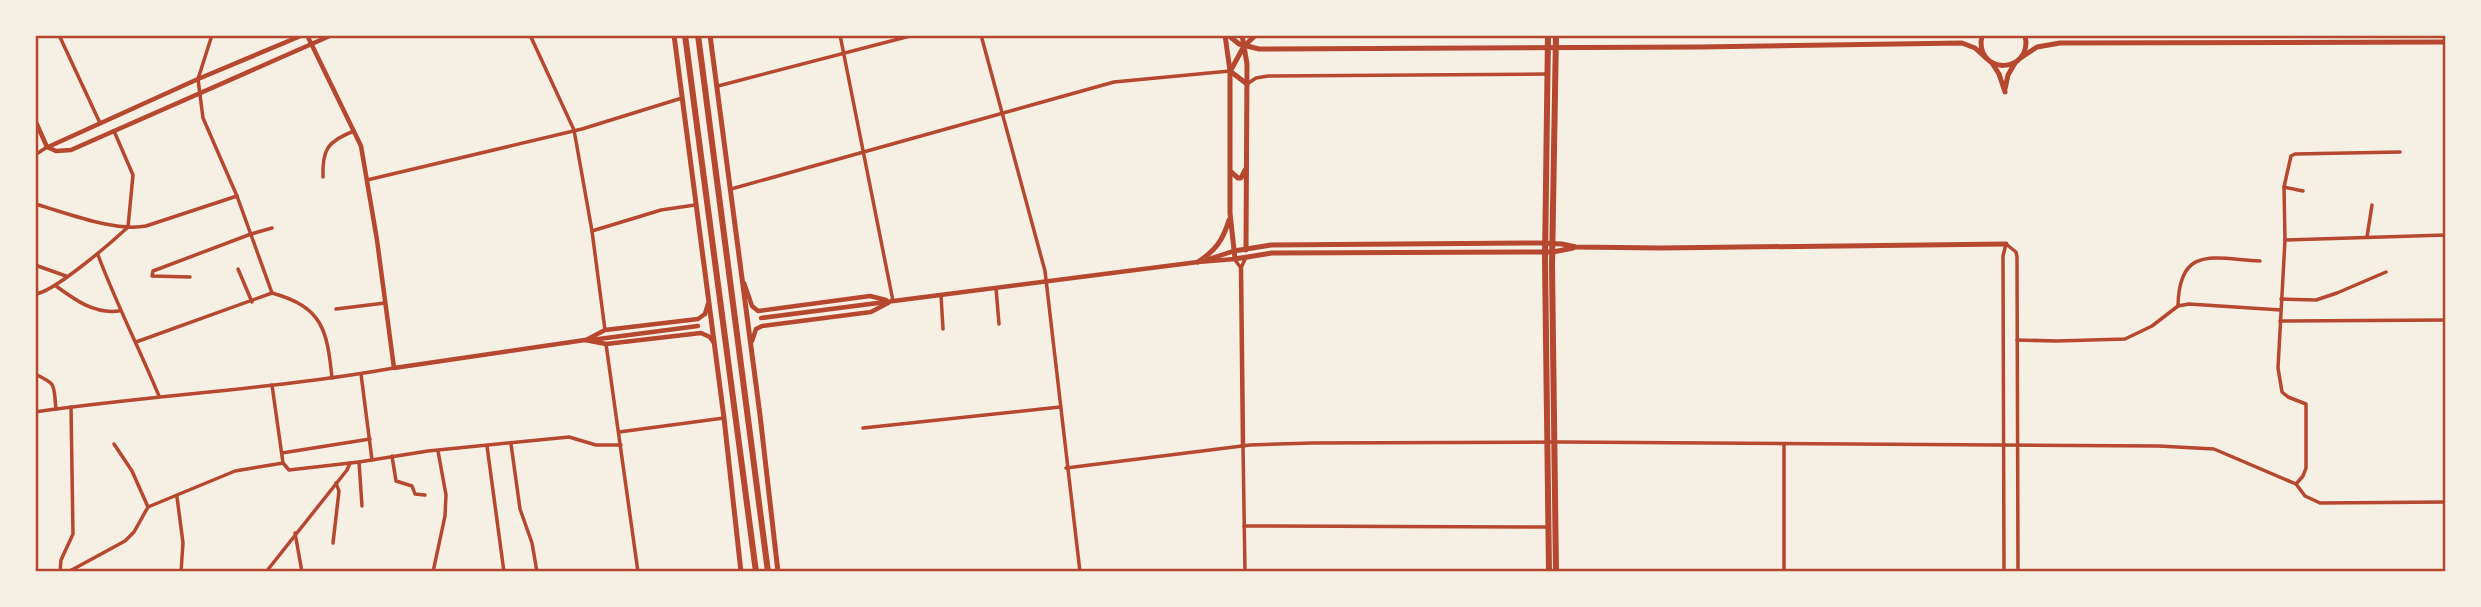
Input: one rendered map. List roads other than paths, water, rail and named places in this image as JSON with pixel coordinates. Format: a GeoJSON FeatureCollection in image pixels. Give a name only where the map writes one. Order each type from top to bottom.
{"type":"FeatureCollection","features":[{"type":"Feature","properties":{"kind":"main road"},"geometry":{"type":"LineString","coordinates":[[674,35],[724,418],[741,572]]}},
{"type":"Feature","properties":{"kind":"main road"},"geometry":{"type":"LineString","coordinates":[[685,35],[756,572]]}},
{"type":"Feature","properties":{"kind":"main road"},"geometry":{"type":"LineString","coordinates":[[698,35],[768,572]]}},
{"type":"Feature","properties":{"kind":"main road"},"geometry":{"type":"LineString","coordinates":[[710,35],[743,277],[778,572]]}},
{"type":"Feature","properties":{"kind":"main road"},"geometry":{"type":"LineString","coordinates":[[1227,35],[1244,46],[1259,49],[1962,43],[2003,66],[2015,63]]}},
{"type":"Feature","properties":{"kind":"main road"},"geometry":{"type":"LineString","coordinates":[[1227,35],[1230,71],[1230,213],[1235,259],[1263,254],[1546,252],[1577,247]]}},
{"type":"Feature","properties":{"kind":"main road"},"geometry":{"type":"LineString","coordinates":[[1242,35],[1247,64],[1246,257]]}},
{"type":"Feature","properties":{"kind":"main road"},"geometry":{"type":"LineString","coordinates":[[1230,71],[1244,46],[1256,35]]}},
{"type":"Feature","properties":{"kind":"main road"},"geometry":{"type":"LineString","coordinates":[[1548,35],[1555,60],[1549,235],[1546,243],[1549,260],[1552,442],[1549,572]]}},
{"type":"Feature","properties":{"kind":"main road"},"geometry":{"type":"LineString","coordinates":[[1549,235],[1547,74],[1556,35]]}},
{"type":"Feature","properties":{"kind":"main road"},"geometry":{"type":"LineString","coordinates":[[1982,35],[1981,47],[1999,74],[2004,92],[2006,80],[2015,63],[2037,47],[2060,43],[2446,42]]}},
{"type":"Feature","properties":{"kind":"main road"},"geometry":{"type":"LineString","coordinates":[[2022,57],[2026,46],[2025,35]]}},
{"type":"Feature","properties":{"kind":"main road"},"geometry":{"type":"LineString","coordinates":[[1247,64],[1259,49]]}},
{"type":"Feature","properties":{"kind":"main road"},"geometry":{"type":"LineString","coordinates":[[1230,71],[1247,84]]}},
{"type":"Feature","properties":{"kind":"main road"},"geometry":{"type":"LineString","coordinates":[[1230,170],[1236,178],[1241,178],[1246,169]]}},
{"type":"Feature","properties":{"kind":"main road"},"geometry":{"type":"LineString","coordinates":[[1198,262],[1220,244],[1230,213]]}},
{"type":"Feature","properties":{"kind":"main road"},"geometry":{"type":"LineString","coordinates":[[1234,251],[1271,245],[1546,243],[1577,247],[2006,244]]}},
{"type":"Feature","properties":{"kind":"main road"},"geometry":{"type":"LineString","coordinates":[[1552,527],[1556,572]]}},
{"type":"Feature","properties":{"kind":"street"},"geometry":{"type":"LineString","coordinates":[[59,35],[100,123]]}},
{"type":"Feature","properties":{"kind":"street"},"geometry":{"type":"LineString","coordinates":[[212,35],[198,79],[203,118],[237,196],[272,293]]}},
{"type":"Feature","properties":{"kind":"street"},"geometry":{"type":"LineString","coordinates":[[35,155],[47,147],[198,79],[305,35],[361,146],[394,368]]}},
{"type":"Feature","properties":{"kind":"street"},"geometry":{"type":"LineString","coordinates":[[35,120],[47,147],[56,151],[71,150],[332,35]]}},
{"type":"Feature","properties":{"kind":"street"},"geometry":{"type":"LineString","coordinates":[[530,35],[574,130],[592,231],[605,330]]}},
{"type":"Feature","properties":{"kind":"street"},"geometry":{"type":"LineString","coordinates":[[840,35],[892,301]]}},
{"type":"Feature","properties":{"kind":"street"},"geometry":{"type":"LineString","coordinates":[[718,86],[914,35]]}},
{"type":"Feature","properties":{"kind":"street"},"geometry":{"type":"LineString","coordinates":[[981,35],[1047,282],[1066,468],[1080,572]]}},
{"type":"Feature","properties":{"kind":"street"},"geometry":{"type":"LineString","coordinates":[[731,189],[1121,80],[1230,71]]}},
{"type":"Feature","properties":{"kind":"street"},"geometry":{"type":"LineString","coordinates":[[1247,84],[1256,78],[1268,76],[1547,74]]}},
{"type":"Feature","properties":{"kind":"street"},"geometry":{"type":"LineString","coordinates":[[367,180],[574,130],[682,98]]}},
{"type":"Feature","properties":{"kind":"street"},"geometry":{"type":"LineString","coordinates":[[35,294],[45,293],[56,286],[66,276],[98,255],[128,227],[133,175],[114,131]]}},
{"type":"Feature","properties":{"kind":"street"},"geometry":{"type":"LineString","coordinates":[[323,177],[323,156],[331,142],[354,131]]}},
{"type":"Feature","properties":{"kind":"street"},"geometry":{"type":"LineString","coordinates":[[2296,484],[2303,477],[2306,468],[2306,407],[2305,404],[2288,397],[2281,387],[2278,368],[2285,240],[2284,187],[2291,156],[2400,152]]}},
{"type":"Feature","properties":{"kind":"street"},"geometry":{"type":"LineString","coordinates":[[2284,187],[2303,191]]}},
{"type":"Feature","properties":{"kind":"street"},"geometry":{"type":"LineString","coordinates":[[35,204],[128,227],[146,226],[237,196]]}},
{"type":"Feature","properties":{"kind":"street"},"geometry":{"type":"LineString","coordinates":[[592,231],[661,210],[696,205]]}},
{"type":"Feature","properties":{"kind":"street"},"geometry":{"type":"LineString","coordinates":[[2367,237],[2372,205]]}},
{"type":"Feature","properties":{"kind":"street"},"geometry":{"type":"LineString","coordinates":[[190,277],[151,274],[251,233],[272,228]]}},
{"type":"Feature","properties":{"kind":"street"},"geometry":{"type":"LineString","coordinates":[[2285,240],[2446,235]]}},
{"type":"Feature","properties":{"kind":"street"},"geometry":{"type":"LineString","coordinates":[[2004,572],[2003,256],[2006,244],[2016,252],[2018,572]]}},
{"type":"Feature","properties":{"kind":"street"},"geometry":{"type":"LineString","coordinates":[[1198,262],[1234,251]]}},
{"type":"Feature","properties":{"kind":"street"},"geometry":{"type":"LineString","coordinates":[[98,255],[119,311],[159,396]]}},
{"type":"Feature","properties":{"kind":"street"},"geometry":{"type":"LineString","coordinates":[[1245,572],[1241,268],[1246,257]]}},
{"type":"Feature","properties":{"kind":"street"},"geometry":{"type":"LineString","coordinates":[[2178,306],[2184,274],[2194,261],[2204,258],[2260,261]]}},
{"type":"Feature","properties":{"kind":"street"},"geometry":{"type":"LineString","coordinates":[[761,318],[1198,262],[1235,259],[1241,268]]}},
{"type":"Feature","properties":{"kind":"street"},"geometry":{"type":"LineString","coordinates":[[35,265],[66,276]]}},
{"type":"Feature","properties":{"kind":"street"},"geometry":{"type":"LineString","coordinates":[[238,269],[252,302]]}},
{"type":"Feature","properties":{"kind":"street"},"geometry":{"type":"LineString","coordinates":[[2281,299],[2316,300],[2386,272]]}},
{"type":"Feature","properties":{"kind":"street"},"geometry":{"type":"LineString","coordinates":[[743,277],[751,306],[758,311],[870,296],[892,301]]}},
{"type":"Feature","properties":{"kind":"street"},"geometry":{"type":"LineString","coordinates":[[56,286],[75,301],[100,312],[119,311]]}},
{"type":"Feature","properties":{"kind":"street"},"geometry":{"type":"LineString","coordinates":[[996,288],[999,324]]}},
{"type":"Feature","properties":{"kind":"street"},"geometry":{"type":"LineString","coordinates":[[135,342],[272,293],[288,297],[314,315],[326,334],[332,377]]}},
{"type":"Feature","properties":{"kind":"street"},"geometry":{"type":"LineString","coordinates":[[941,295],[943,329]]}},
{"type":"Feature","properties":{"kind":"street"},"geometry":{"type":"LineString","coordinates":[[751,352],[754,332],[760,327],[871,312],[892,301]]}},
{"type":"Feature","properties":{"kind":"street"},"geometry":{"type":"LineString","coordinates":[[585,340],[605,330],[698,319],[705,314],[709,302]]}},
{"type":"Feature","properties":{"kind":"street"},"geometry":{"type":"LineString","coordinates":[[335,309],[385,303]]}},
{"type":"Feature","properties":{"kind":"street"},"geometry":{"type":"LineString","coordinates":[[2017,340],[2125,339],[2152,326],[2178,306],[2217,305],[2281,310]]}},
{"type":"Feature","properties":{"kind":"street"},"geometry":{"type":"LineString","coordinates":[[2280,321],[2446,320]]}},
{"type":"Feature","properties":{"kind":"street"},"geometry":{"type":"LineString","coordinates":[[35,412],[361,374],[698,326]]}},
{"type":"Feature","properties":{"kind":"street"},"geometry":{"type":"LineString","coordinates":[[585,340],[606,344],[701,333],[710,337],[714,344]]}},
{"type":"Feature","properties":{"kind":"street"},"geometry":{"type":"LineString","coordinates":[[606,344],[638,572]]}},
{"type":"Feature","properties":{"kind":"street"},"geometry":{"type":"LineString","coordinates":[[35,374],[54,384],[56,409]]}},
{"type":"Feature","properties":{"kind":"street"},"geometry":{"type":"LineString","coordinates":[[361,374],[372,460]]}},
{"type":"Feature","properties":{"kind":"street"},"geometry":{"type":"LineString","coordinates":[[272,385],[286,469],[359,463],[392,456],[569,437],[596,444],[621,445]]}},
{"type":"Feature","properties":{"kind":"street"},"geometry":{"type":"LineString","coordinates":[[60,572],[61,560],[73,534],[71,407]]}},
{"type":"Feature","properties":{"kind":"street"},"geometry":{"type":"LineString","coordinates":[[863,428],[1060,407]]}},
{"type":"Feature","properties":{"kind":"street"},"geometry":{"type":"LineString","coordinates":[[619,432],[724,418]]}},
{"type":"Feature","properties":{"kind":"street"},"geometry":{"type":"LineString","coordinates":[[282,453],[370,439]]}},
{"type":"Feature","properties":{"kind":"street"},"geometry":{"type":"LineString","coordinates":[[1066,468],[1243,446],[1379,442],[2210,448],[2296,484],[2305,496],[2320,503],[2446,502]]}},
{"type":"Feature","properties":{"kind":"street"},"geometry":{"type":"LineString","coordinates":[[114,444],[132,471],[148,507]]}},
{"type":"Feature","properties":{"kind":"street"},"geometry":{"type":"LineString","coordinates":[[511,444],[520,509],[532,543],[537,572]]}},
{"type":"Feature","properties":{"kind":"street"},"geometry":{"type":"LineString","coordinates":[[1784,444],[1784,572]]}},
{"type":"Feature","properties":{"kind":"street"},"geometry":{"type":"LineString","coordinates":[[487,446],[504,572]]}},
{"type":"Feature","properties":{"kind":"street"},"geometry":{"type":"LineString","coordinates":[[433,572],[445,516],[446,495],[438,451]]}},
{"type":"Feature","properties":{"kind":"street"},"geometry":{"type":"LineString","coordinates":[[392,456],[396,481],[412,486],[415,494],[425,495]]}},
{"type":"Feature","properties":{"kind":"street"},"geometry":{"type":"LineString","coordinates":[[68,572],[125,541],[134,532],[148,507],[235,471],[283,463]]}},
{"type":"Feature","properties":{"kind":"street"},"geometry":{"type":"LineString","coordinates":[[266,572],[350,463]]}},
{"type":"Feature","properties":{"kind":"street"},"geometry":{"type":"LineString","coordinates":[[359,463],[362,506]]}},
{"type":"Feature","properties":{"kind":"street"},"geometry":{"type":"LineString","coordinates":[[333,543],[339,491],[336,483]]}},
{"type":"Feature","properties":{"kind":"street"},"geometry":{"type":"LineString","coordinates":[[177,497],[183,543],[181,572]]}},
{"type":"Feature","properties":{"kind":"street"},"geometry":{"type":"LineString","coordinates":[[1244,526],[1552,527]]}},
{"type":"Feature","properties":{"kind":"street"},"geometry":{"type":"LineString","coordinates":[[295,533],[302,572]]}}]}
